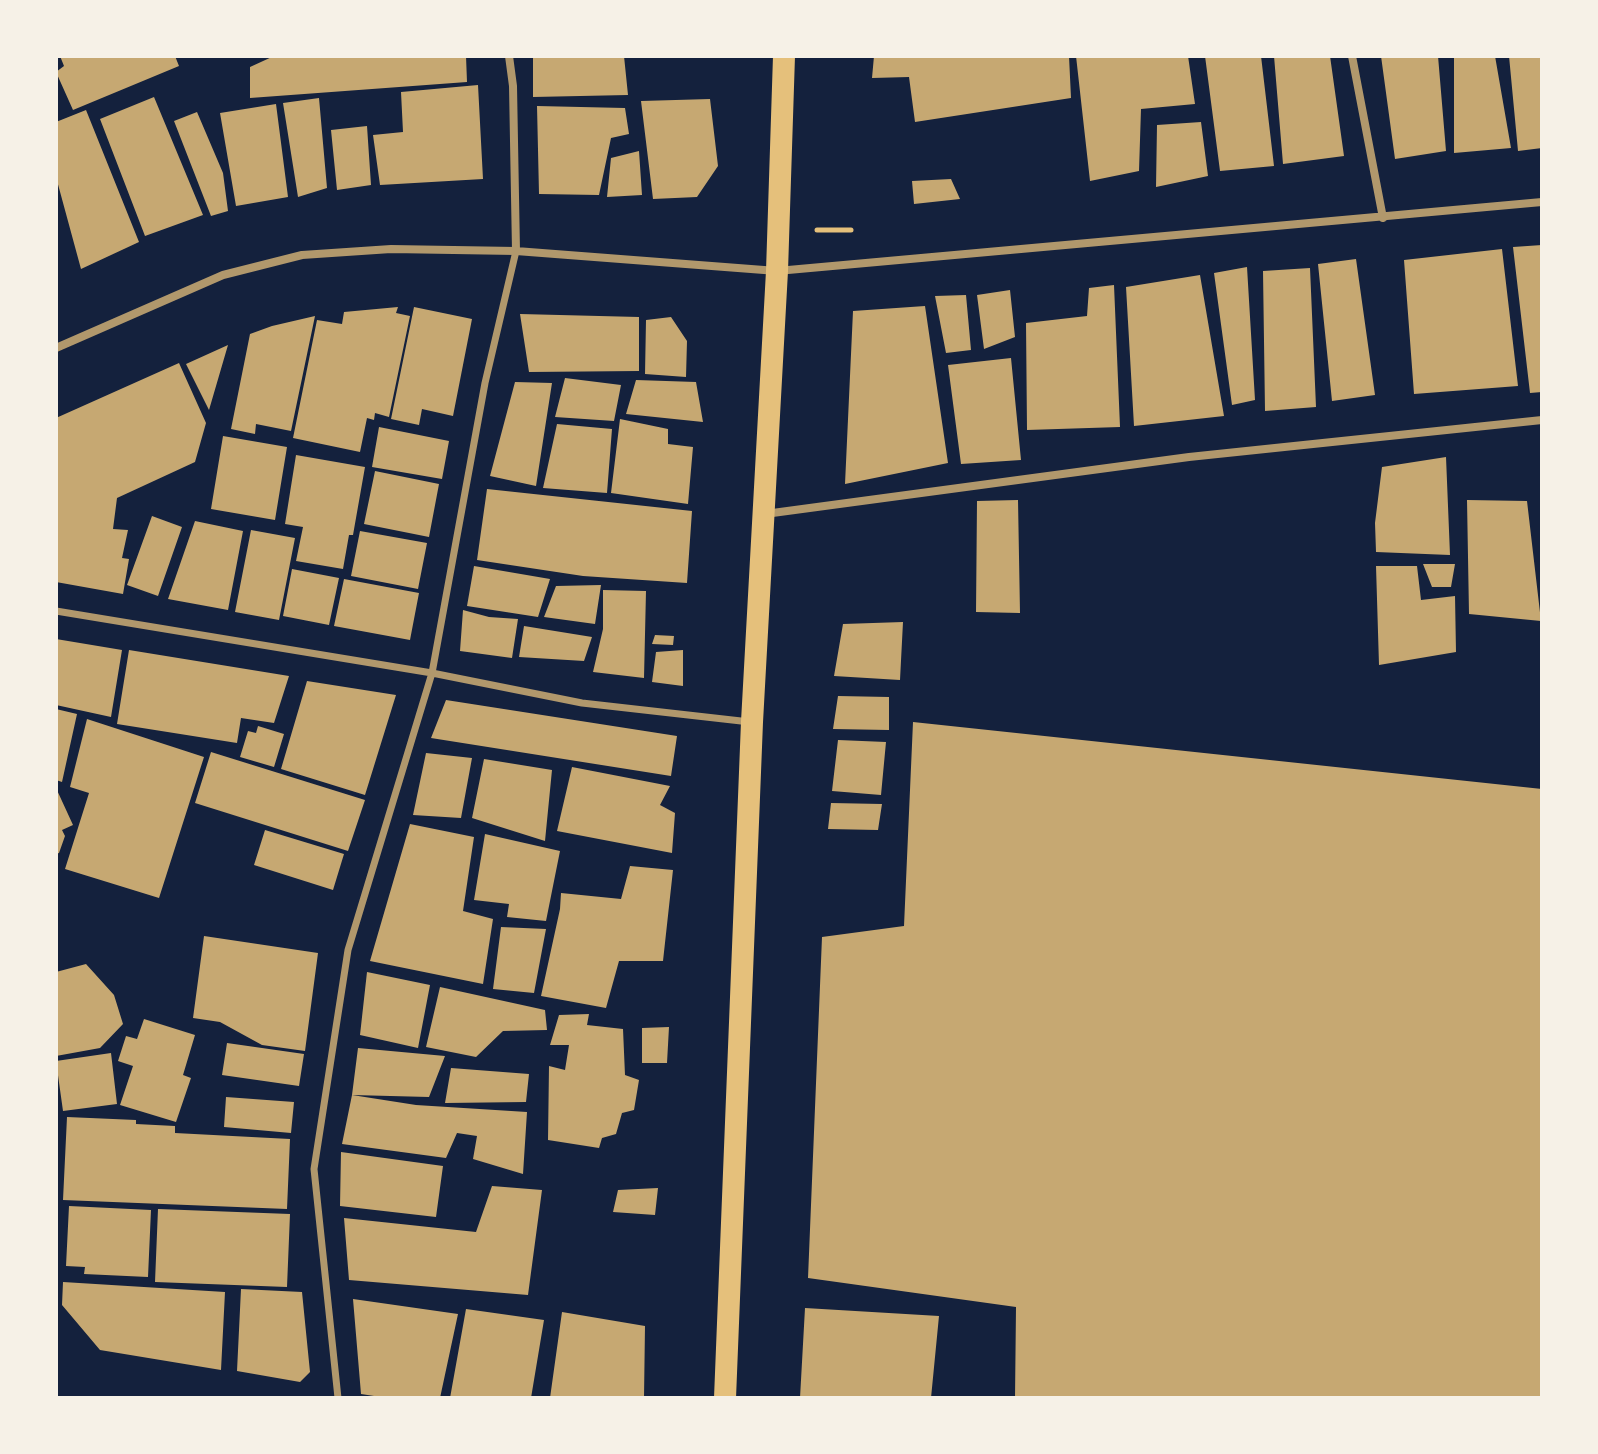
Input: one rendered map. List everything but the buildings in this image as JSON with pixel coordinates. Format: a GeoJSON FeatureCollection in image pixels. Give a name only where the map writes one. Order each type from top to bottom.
{"type":"FeatureCollection","features":[{"type":"Feature","properties":{"kind":"highway"},"geometry":{"type":"LineString","coordinates":[[725,1398],[752,722],[777,271],[784,56]]}},
{"type":"Feature","properties":{"kind":"street"},"geometry":{"type":"LineString","coordinates":[[338,1398],[314,1169],[348,950],[432,673],[485,383],[516,251],[513,86],[509,56]]}},
{"type":"Feature","properties":{"kind":"street"},"geometry":{"type":"LineString","coordinates":[[1352,56],[1383,218]]}},
{"type":"Feature","properties":{"kind":"street"},"geometry":{"type":"LineString","coordinates":[[56,348],[223,275],[302,255],[391,249],[516,251],[777,271],[1542,202]]}},
{"type":"Feature","properties":{"kind":"street"},"geometry":{"type":"LineString","coordinates":[[763,514],[1189,457],[1542,420]]}},
{"type":"Feature","properties":{"kind":"street"},"geometry":{"type":"LineString","coordinates":[[56,611],[432,673],[582,703],[752,722]]}}]}
